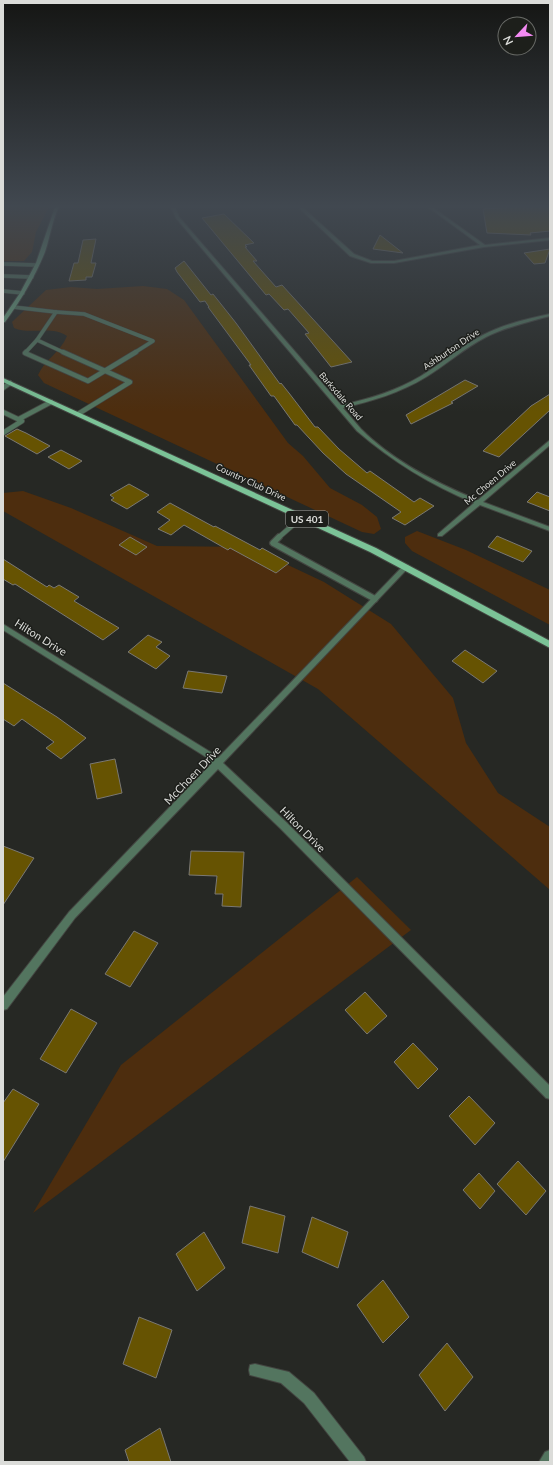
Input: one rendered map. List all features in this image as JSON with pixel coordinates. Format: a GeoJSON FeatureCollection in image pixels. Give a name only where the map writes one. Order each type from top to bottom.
{"type":"FeatureCollection","features":[{"type":"Feature","properties":{"kind":"main road"},"geometry":{"type":"LineString","coordinates":[[3,321],[23,293],[32,277]]}},
{"type":"Feature","properties":{"kind":"main road","name":"Country Club Drive"},"geometry":{"type":"LineString","coordinates":[[3,380],[373,550],[550,645]]}},
{"type":"Feature","properties":{"kind":"street","name":"Barksdale Road"},"geometry":{"type":"LineString","coordinates":[[227,275],[359,430],[377,446],[398,461],[449,490],[550,529]]}},
{"type":"Feature","properties":{"kind":"street","name":"Ashburton Drive"},"geometry":{"type":"LineString","coordinates":[[339,407],[372,399],[407,386],[432,372],[476,340],[505,328],[550,316]]}},
{"type":"Feature","properties":{"kind":"street","name":"Mc Choen Drive"},"geometry":{"type":"LineString","coordinates":[[440,535],[550,442]]}},
{"type":"Feature","properties":{"kind":"street","name":"McChoen Drive"},"geometry":{"type":"LineString","coordinates":[[3,1005],[72,915],[406,567]]}},
{"type":"Feature","properties":{"kind":"street","name":"Hilton Drive"},"geometry":{"type":"LineString","coordinates":[[3,627],[209,755],[283,825],[550,1094]]}},
{"type":"Feature","properties":{"kind":"street"},"geometry":{"type":"LineString","coordinates":[[255,1370],[284,1377],[309,1398],[359,1462]]}},
{"type":"Feature","properties":{"kind":"street"},"geometry":{"type":"LineString","coordinates":[[546,1462],[550,1457]]}},
{"type":"Feature","properties":{"kind":"lane"},"geometry":{"type":"LineString","coordinates":[[3,276],[32,277]]}},
{"type":"Feature","properties":{"kind":"lane"},"geometry":{"type":"LineString","coordinates":[[3,291],[23,293]]}},
{"type":"Feature","properties":{"kind":"lane"},"geometry":{"type":"LineString","coordinates":[[13,308],[84,314],[153,341],[88,381],[71,374],[56,364],[38,356],[25,353],[37,340],[56,312]]}},
{"type":"Feature","properties":{"kind":"lane"},"geometry":{"type":"LineString","coordinates":[[37,340],[51,348],[88,364],[107,370],[130,382],[78,414]]}},
{"type":"Feature","properties":{"kind":"lane"},"geometry":{"type":"LineString","coordinates":[[62,369],[66,366]]}},
{"type":"Feature","properties":{"kind":"lane"},"geometry":{"type":"LineString","coordinates":[[71,374],[76,371]]}},
{"type":"Feature","properties":{"kind":"lane"},"geometry":{"type":"LineString","coordinates":[[3,388],[10,383]]}},
{"type":"Feature","properties":{"kind":"lane"},"geometry":{"type":"LineString","coordinates":[[19,419],[51,402]]}},
{"type":"Feature","properties":{"kind":"lane"},"geometry":{"type":"LineString","coordinates":[[3,412],[22,421],[3,433]]}},
{"type":"Feature","properties":{"kind":"lane"},"geometry":{"type":"LineString","coordinates":[[302,517],[273,543],[375,599]]}},
{"type":"Feature","properties":{"kind":"shaded area"},"geometry":{"type":"Polygon","coordinates":[[[143,286],[167,289],[184,300],[288,443],[303,456],[330,488],[362,505],[377,517],[381,529],[374,534],[362,532],[44,383],[38,375],[67,336],[48,330],[20,330],[14,328],[12,322],[46,290],[71,287],[97,289],[143,286]]]}},
{"type":"Feature","properties":{"kind":"shaded area"},"geometry":{"type":"Polygon","coordinates":[[[23,491],[71,508],[157,546],[250,547],[324,582],[391,624],[453,698],[466,743],[498,793],[550,827],[550,890],[318,689],[3,511],[3,493],[23,491]]]}},
{"type":"Feature","properties":{"kind":"shaded area"},"geometry":{"type":"Polygon","coordinates":[[[417,531],[466,550],[550,590],[550,625],[412,551],[405,543],[405,537],[417,531]]]}},
{"type":"Feature","properties":{"kind":"shaded area"},"geometry":{"type":"Polygon","coordinates":[[[357,877],[411,930],[33,1213],[121,1065],[357,877]]]}},
{"type":"Feature","properties":{"kind":"building"},"geometry":{"type":"Polygon","coordinates":[[[71,275],[92,275],[92,277],[86,277],[86,280],[69,281],[71,275]]]}},
{"type":"Feature","properties":{"kind":"building"},"geometry":{"type":"Polygon","coordinates":[[[180,275],[195,275],[211,295],[213,294],[280,384],[281,383],[315,427],[318,427],[339,449],[367,473],[370,471],[414,502],[420,498],[434,506],[405,525],[392,518],[401,512],[346,474],[323,453],[297,425],[295,425],[274,396],[271,396],[249,365],[251,365],[205,301],[200,302],[180,275]]]}},
{"type":"Feature","properties":{"kind":"building"},"geometry":{"type":"Polygon","coordinates":[[[250,275],[266,275],[276,287],[282,285],[352,362],[331,367],[305,334],[309,333],[288,309],[284,310],[269,294],[266,295],[250,275]]]}},
{"type":"Feature","properties":{"kind":"building"},"geometry":{"type":"Polygon","coordinates":[[[465,380],[478,386],[451,402],[453,403],[411,424],[406,415],[465,380]]]}},
{"type":"Feature","properties":{"kind":"building"},"geometry":{"type":"Polygon","coordinates":[[[550,394],[550,410],[499,457],[483,451],[531,406],[550,394]]]}},
{"type":"Feature","properties":{"kind":"building"},"geometry":{"type":"Polygon","coordinates":[[[17,429],[50,446],[37,454],[5,436],[17,429]]]}},
{"type":"Feature","properties":{"kind":"building"},"geometry":{"type":"Polygon","coordinates":[[[61,450],[82,461],[69,469],[48,457],[61,450]]]}},
{"type":"Feature","properties":{"kind":"building"},"geometry":{"type":"Polygon","coordinates":[[[129,484],[149,495],[127,509],[111,500],[114,498],[110,495],[129,484]]]}},
{"type":"Feature","properties":{"kind":"building"},"geometry":{"type":"Polygon","coordinates":[[[537,492],[550,497],[550,511],[527,502],[537,492]]]}},
{"type":"Feature","properties":{"kind":"building"},"geometry":{"type":"Polygon","coordinates":[[[170,503],[214,527],[215,526],[260,550],[262,548],[289,563],[276,573],[230,548],[228,550],[184,525],[171,535],[158,529],[170,520],[157,512],[170,503]]]}},
{"type":"Feature","properties":{"kind":"building"},"geometry":{"type":"Polygon","coordinates":[[[497,536],[532,551],[523,562],[488,547],[497,536]]]}},
{"type":"Feature","properties":{"kind":"building"},"geometry":{"type":"Polygon","coordinates":[[[130,537],[147,547],[136,555],[119,545],[130,537]]]}},
{"type":"Feature","properties":{"kind":"building"},"geometry":{"type":"Polygon","coordinates":[[[3,559],[47,587],[49,585],[54,588],[59,585],[79,597],[74,601],[119,628],[103,640],[15,584],[13,585],[3,579],[3,559]]]}},
{"type":"Feature","properties":{"kind":"building"},"geometry":{"type":"Polygon","coordinates":[[[148,635],[162,642],[156,647],[170,656],[156,669],[128,652],[148,635]]]}},
{"type":"Feature","properties":{"kind":"building"},"geometry":{"type":"Polygon","coordinates":[[[465,650],[497,671],[483,683],[452,661],[465,650]]]}},
{"type":"Feature","properties":{"kind":"building"},"geometry":{"type":"Polygon","coordinates":[[[188,671],[227,676],[222,693],[183,688],[188,671]]]}},
{"type":"Feature","properties":{"kind":"building"},"geometry":{"type":"Polygon","coordinates":[[[3,683],[57,717],[86,738],[61,759],[46,748],[54,742],[22,719],[14,726],[3,719],[3,683]]]}},
{"type":"Feature","properties":{"kind":"building"},"geometry":{"type":"Polygon","coordinates":[[[115,759],[122,793],[97,799],[90,764],[115,759]]]}},
{"type":"Feature","properties":{"kind":"building"},"geometry":{"type":"Polygon","coordinates":[[[3,846],[34,858],[3,905],[3,846]]]}},
{"type":"Feature","properties":{"kind":"building"},"geometry":{"type":"Polygon","coordinates":[[[191,851],[244,852],[241,907],[222,906],[223,894],[215,894],[217,876],[189,875],[191,851]]]}},
{"type":"Feature","properties":{"kind":"building"},"geometry":{"type":"Polygon","coordinates":[[[134,931],[158,943],[130,987],[105,974],[134,931]]]}},
{"type":"Feature","properties":{"kind":"building"},"geometry":{"type":"Polygon","coordinates":[[[365,992],[387,1016],[367,1034],[345,1010],[365,992]]]}},
{"type":"Feature","properties":{"kind":"building"},"geometry":{"type":"Polygon","coordinates":[[[71,1009],[97,1023],[66,1073],[40,1059],[71,1009]]]}},
{"type":"Feature","properties":{"kind":"building"},"geometry":{"type":"Polygon","coordinates":[[[413,1043],[438,1069],[418,1089],[394,1062],[413,1043]]]}},
{"type":"Feature","properties":{"kind":"building"},"geometry":{"type":"Polygon","coordinates":[[[13,1089],[39,1104],[3,1162],[3,1103],[13,1089]]]}},
{"type":"Feature","properties":{"kind":"building"},"geometry":{"type":"Polygon","coordinates":[[[469,1096],[495,1123],[475,1145],[449,1116],[469,1096]]]}},
{"type":"Feature","properties":{"kind":"building"},"geometry":{"type":"Polygon","coordinates":[[[518,1161],[546,1191],[526,1215],[497,1184],[518,1161]]]}},
{"type":"Feature","properties":{"kind":"building"},"geometry":{"type":"Polygon","coordinates":[[[479,1173],[495,1191],[480,1209],[463,1190],[479,1173]]]}},
{"type":"Feature","properties":{"kind":"building"},"geometry":{"type":"Polygon","coordinates":[[[250,1206],[285,1216],[278,1253],[242,1243],[250,1206]]]}},
{"type":"Feature","properties":{"kind":"building"},"geometry":{"type":"Polygon","coordinates":[[[312,1217],[348,1232],[338,1268],[302,1252],[312,1217]]]}},
{"type":"Feature","properties":{"kind":"building"},"geometry":{"type":"Polygon","coordinates":[[[204,1232],[225,1268],[197,1291],[176,1254],[204,1232]]]}},
{"type":"Feature","properties":{"kind":"building"},"geometry":{"type":"Polygon","coordinates":[[[383,1280],[409,1317],[383,1343],[357,1305],[383,1280]]]}},
{"type":"Feature","properties":{"kind":"building"},"geometry":{"type":"Polygon","coordinates":[[[139,1317],[172,1330],[156,1378],[123,1364],[139,1317]]]}},
{"type":"Feature","properties":{"kind":"building"},"geometry":{"type":"Polygon","coordinates":[[[447,1343],[473,1377],[445,1411],[419,1375],[447,1343]]]}},
{"type":"Feature","properties":{"kind":"building"},"geometry":{"type":"Polygon","coordinates":[[[160,1428],[171,1462],[129,1462],[125,1450],[160,1428]]]}}]}
